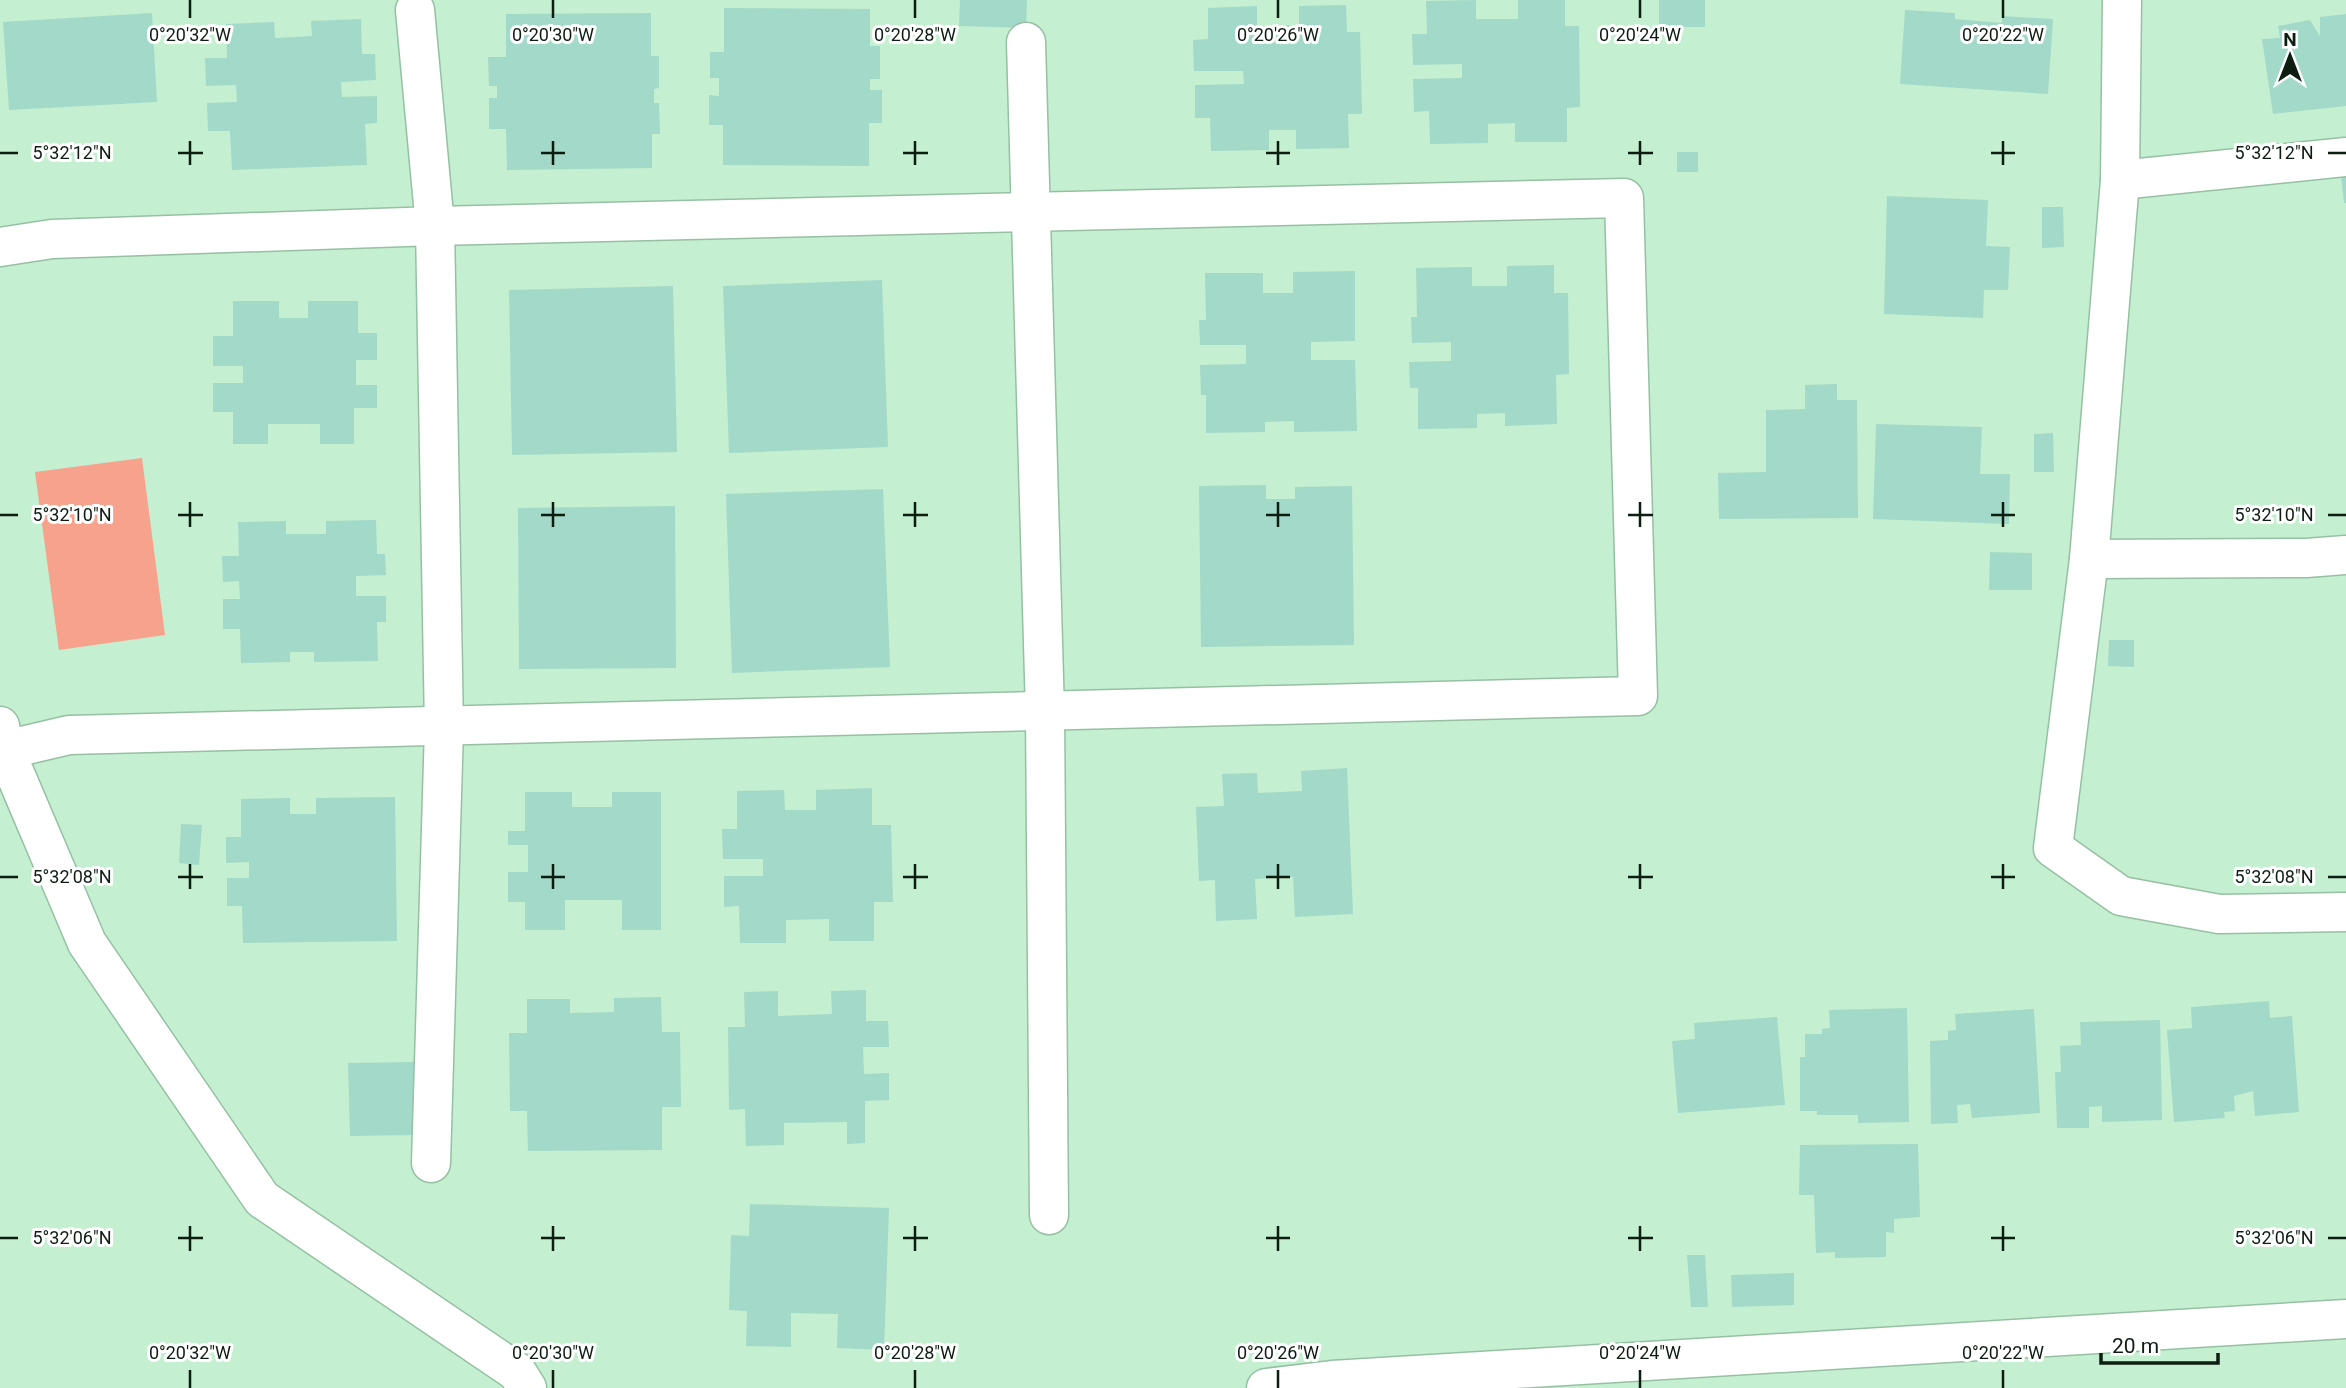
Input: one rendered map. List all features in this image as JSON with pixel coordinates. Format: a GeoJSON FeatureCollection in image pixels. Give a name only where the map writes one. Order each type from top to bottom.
{"type":"FeatureCollection","features":[{"type":"Feature","properties":{"kind":"street"},"geometry":{"type":"LineString","coordinates":[[2122,0],[2120,180],[2089,559],[2053,848],[2121,896],[2219,914],[2346,912]]}},
{"type":"Feature","properties":{"kind":"street"},"geometry":{"type":"LineString","coordinates":[[415,9],[435,226],[444,728],[431,1163]]}},
{"type":"Feature","properties":{"kind":"street"},"geometry":{"type":"LineString","coordinates":[[1026,42],[1045,713],[1049,1215]]}},
{"type":"Feature","properties":{"kind":"street"},"geometry":{"type":"LineString","coordinates":[[2120,180],[2346,157]]}},
{"type":"Feature","properties":{"kind":"street"},"geometry":{"type":"LineString","coordinates":[[0,247],[52,239],[435,226],[1624,198],[1638,696],[3,738],[88,943],[262,1199],[517,1372],[527,1388]]}},
{"type":"Feature","properties":{"kind":"street"},"geometry":{"type":"LineString","coordinates":[[2089,559],[2306,558],[2346,555]]}},
{"type":"Feature","properties":{"kind":"street"},"geometry":{"type":"LineString","coordinates":[[1266,1388],[1332,1380],[2346,1319]]}},
{"type":"Feature","properties":{"kind":"shaded area"},"geometry":{"type":"Polygon","coordinates":[[[142,458],[165,635],[59,650],[35,472],[142,458]]]}},
{"type":"Feature","properties":{"kind":"building"},"geometry":{"type":"Polygon","coordinates":[[[960,0],[1027,0],[1026,28],[959,26],[960,0]]]}},
{"type":"Feature","properties":{"kind":"building"},"geometry":{"type":"Polygon","coordinates":[[[1476,0],[1476,19],[1518,19],[1518,0],[1565,0],[1565,26],[1579,26],[1580,107],[1567,108],[1567,142],[1515,142],[1515,123],[1488,124],[1488,143],[1430,144],[1429,111],[1414,112],[1413,79],[1462,78],[1462,64],[1413,65],[1412,34],[1427,34],[1426,1],[1476,0]]]}},
{"type":"Feature","properties":{"kind":"building"},"geometry":{"type":"Polygon","coordinates":[[[1659,0],[1705,0],[1705,27],[1659,27],[1659,0]]]}},
{"type":"Feature","properties":{"kind":"building"},"geometry":{"type":"Polygon","coordinates":[[[1346,5],[1347,32],[1360,32],[1362,114],[1348,114],[1349,148],[1296,149],[1296,130],[1269,130],[1269,150],[1211,151],[1210,118],[1195,118],[1195,85],[1244,84],[1243,71],[1194,71],[1193,40],[1208,39],[1208,8],[1257,6],[1257,26],[1299,25],[1299,6],[1346,5]]]}},
{"type":"Feature","properties":{"kind":"building"},"geometry":{"type":"Polygon","coordinates":[[[724,8],[870,9],[870,46],[880,46],[880,79],[870,79],[870,90],[882,90],[882,123],[869,123],[869,166],[723,165],[723,125],[709,125],[709,95],[719,96],[719,78],[710,78],[710,52],[724,52],[724,8]]]}},
{"type":"Feature","properties":{"kind":"building"},"geometry":{"type":"Polygon","coordinates":[[[1905,10],[1955,13],[1955,19],[2002,23],[2002,16],[2053,19],[2048,94],[1900,84],[1905,10]]]}},
{"type":"Feature","properties":{"kind":"building"},"geometry":{"type":"Polygon","coordinates":[[[152,13],[157,102],[9,110],[3,22],[152,13]]]}},
{"type":"Feature","properties":{"kind":"building"},"geometry":{"type":"Polygon","coordinates":[[[651,13],[651,56],[659,56],[659,88],[654,89],[654,103],[659,103],[660,134],[652,134],[652,168],[507,170],[506,129],[489,129],[489,98],[497,98],[497,86],[489,86],[488,57],[506,57],[506,14],[651,13]]]}},
{"type":"Feature","properties":{"kind":"building"},"geometry":{"type":"Polygon","coordinates":[[[2346,14],[2346,106],[2273,114],[2262,39],[2280,38],[2278,26],[2310,20],[2320,36],[2320,17],[2346,14]]]}},
{"type":"Feature","properties":{"kind":"building"},"geometry":{"type":"Polygon","coordinates":[[[361,19],[362,54],[375,54],[376,80],[341,82],[342,97],[377,96],[377,123],[365,124],[367,165],[232,170],[230,131],[208,131],[207,103],[237,102],[236,85],[206,86],[205,58],[227,58],[226,24],[274,22],[275,38],[312,36],[311,21],[361,19]]]}},
{"type":"Feature","properties":{"kind":"building"},"geometry":{"type":"Polygon","coordinates":[[[1677,152],[1698,152],[1698,172],[1677,172],[1677,152]]]}},
{"type":"Feature","properties":{"kind":"building"},"geometry":{"type":"Polygon","coordinates":[[[2340,166],[2346,166],[2346,203],[2344,203],[2340,166]]]}},
{"type":"Feature","properties":{"kind":"building"},"geometry":{"type":"Polygon","coordinates":[[[1887,196],[1988,200],[1986,246],[2010,247],[2008,290],[1984,290],[1983,318],[1884,314],[1887,196]]]}},
{"type":"Feature","properties":{"kind":"building"},"geometry":{"type":"Polygon","coordinates":[[[2042,207],[2063,207],[2064,247],[2042,248],[2042,207]]]}},
{"type":"Feature","properties":{"kind":"building"},"geometry":{"type":"Polygon","coordinates":[[[1554,265],[1554,293],[1568,293],[1569,374],[1556,375],[1557,424],[1505,426],[1505,413],[1477,414],[1477,428],[1418,429],[1418,388],[1410,388],[1409,362],[1451,361],[1451,342],[1412,343],[1411,317],[1417,317],[1416,268],[1472,267],[1472,286],[1507,286],[1507,266],[1554,265]]]}},
{"type":"Feature","properties":{"kind":"building"},"geometry":{"type":"Polygon","coordinates":[[[1355,271],[1355,341],[1311,342],[1311,360],[1355,360],[1357,431],[1294,432],[1294,421],[1265,422],[1265,432],[1206,433],[1206,395],[1201,395],[1200,365],[1246,364],[1246,345],[1200,345],[1199,320],[1206,320],[1205,273],[1263,273],[1263,293],[1293,293],[1293,272],[1355,271]]]}},
{"type":"Feature","properties":{"kind":"building"},"geometry":{"type":"Polygon","coordinates":[[[882,280],[888,447],[729,453],[723,286],[882,280]]]}},
{"type":"Feature","properties":{"kind":"building"},"geometry":{"type":"Polygon","coordinates":[[[673,286],[677,452],[512,455],[509,290],[673,286]]]}},
{"type":"Feature","properties":{"kind":"building"},"geometry":{"type":"Polygon","coordinates":[[[233,301],[279,301],[279,318],[308,318],[308,301],[358,301],[358,333],[377,333],[377,360],[356,360],[356,385],[377,385],[377,408],[354,408],[354,444],[320,444],[320,424],[268,424],[268,444],[233,444],[233,412],[213,412],[213,383],[243,383],[243,366],[213,366],[213,336],[233,336],[233,301]]]}},
{"type":"Feature","properties":{"kind":"building"},"geometry":{"type":"Polygon","coordinates":[[[1837,384],[1837,400],[1857,400],[1858,518],[1719,519],[1718,473],[1766,472],[1766,410],[1805,409],[1805,385],[1837,384]]]}},
{"type":"Feature","properties":{"kind":"building"},"geometry":{"type":"Polygon","coordinates":[[[1876,424],[1982,427],[1980,474],[2010,474],[2009,524],[1873,519],[1876,424]]]}},
{"type":"Feature","properties":{"kind":"building"},"geometry":{"type":"Polygon","coordinates":[[[2053,433],[2054,472],[2034,472],[2034,434],[2053,433]]]}},
{"type":"Feature","properties":{"kind":"building"},"geometry":{"type":"Polygon","coordinates":[[[1266,485],[1266,499],[1295,499],[1295,487],[1352,486],[1354,645],[1201,647],[1199,486],[1266,485]]]}},
{"type":"Feature","properties":{"kind":"building"},"geometry":{"type":"Polygon","coordinates":[[[883,489],[890,667],[732,673],[726,494],[883,489]]]}},
{"type":"Feature","properties":{"kind":"building"},"geometry":{"type":"Polygon","coordinates":[[[675,506],[676,668],[519,669],[518,508],[675,506]]]}},
{"type":"Feature","properties":{"kind":"building"},"geometry":{"type":"Polygon","coordinates":[[[376,520],[377,554],[385,554],[386,575],[356,576],[356,596],[386,596],[386,622],[377,622],[378,661],[314,662],[314,652],[290,652],[290,662],[241,663],[240,629],[223,629],[223,599],[240,599],[239,581],[223,582],[222,556],[239,556],[238,522],[286,521],[286,534],[326,534],[326,521],[376,520]]]}},
{"type":"Feature","properties":{"kind":"building"},"geometry":{"type":"Polygon","coordinates":[[[1990,552],[2032,553],[2032,590],[1989,590],[1990,552]]]}},
{"type":"Feature","properties":{"kind":"building"},"geometry":{"type":"Polygon","coordinates":[[[2109,640],[2134,640],[2134,667],[2108,666],[2109,640]]]}},
{"type":"Feature","properties":{"kind":"building"},"geometry":{"type":"Polygon","coordinates":[[[1347,768],[1353,914],[1295,917],[1293,877],[1255,879],[1257,919],[1216,921],[1215,880],[1199,881],[1196,807],[1224,806],[1222,774],[1257,773],[1258,793],[1302,791],[1301,771],[1347,768]]]}},
{"type":"Feature","properties":{"kind":"building"},"geometry":{"type":"Polygon","coordinates":[[[872,788],[872,825],[891,825],[893,902],[874,902],[874,941],[829,941],[829,919],[786,920],[786,943],[740,943],[739,906],[724,907],[724,876],[763,876],[763,859],[723,859],[722,829],[737,829],[737,791],[784,790],[785,810],[816,810],[816,790],[872,788]]]}},
{"type":"Feature","properties":{"kind":"building"},"geometry":{"type":"Polygon","coordinates":[[[525,792],[572,792],[572,807],[612,807],[612,792],[661,792],[661,930],[622,930],[622,900],[565,900],[565,930],[525,930],[525,902],[508,902],[508,872],[528,872],[528,845],[508,845],[508,831],[525,831],[525,792]]]}},
{"type":"Feature","properties":{"kind":"building"},"geometry":{"type":"Polygon","coordinates":[[[395,797],[397,941],[243,943],[242,906],[227,906],[227,878],[249,878],[249,862],[226,863],[226,837],[241,837],[241,799],[290,798],[290,814],[316,814],[316,798],[395,797]]]}},
{"type":"Feature","properties":{"kind":"building"},"geometry":{"type":"Polygon","coordinates":[[[181,824],[202,825],[199,865],[179,863],[181,824]]]}},
{"type":"Feature","properties":{"kind":"building"},"geometry":{"type":"Polygon","coordinates":[[[866,990],[866,1021],[888,1021],[889,1047],[863,1047],[864,1074],[889,1073],[889,1100],[865,1101],[865,1143],[847,1144],[847,1122],[784,1123],[784,1145],[746,1146],[745,1109],[729,1110],[728,1027],[745,1027],[744,992],[778,991],[778,1016],[832,1014],[831,991],[866,990]]]}},
{"type":"Feature","properties":{"kind":"building"},"geometry":{"type":"Polygon","coordinates":[[[661,997],[662,1032],[680,1032],[681,1107],[662,1107],[662,1150],[528,1151],[527,1111],[510,1111],[509,1033],[527,1033],[527,999],[570,999],[570,1013],[614,1012],[614,998],[661,997]]]}},
{"type":"Feature","properties":{"kind":"building"},"geometry":{"type":"Polygon","coordinates":[[[2269,1001],[2270,1018],[2292,1016],[2299,1112],[2255,1116],[2253,1091],[2234,1096],[2235,1111],[2224,1112],[2225,1118],[2174,1122],[2167,1030],[2192,1028],[2191,1007],[2269,1001]]]}},
{"type":"Feature","properties":{"kind":"building"},"geometry":{"type":"Polygon","coordinates":[[[1907,1008],[1909,1122],[1858,1123],[1858,1115],[1817,1115],[1817,1111],[1800,1111],[1800,1057],[1805,1057],[1805,1034],[1822,1034],[1822,1029],[1830,1028],[1829,1010],[1907,1008]]]}},
{"type":"Feature","properties":{"kind":"building"},"geometry":{"type":"Polygon","coordinates":[[[2034,1009],[2040,1113],[1972,1118],[1970,1104],[1957,1105],[1958,1123],[1931,1124],[1930,1041],[1948,1040],[1948,1031],[1956,1030],[1955,1014],[2034,1009]]]}},
{"type":"Feature","properties":{"kind":"building"},"geometry":{"type":"Polygon","coordinates":[[[1777,1017],[1785,1105],[1678,1113],[1672,1041],[1695,1039],[1694,1023],[1777,1017]]]}},
{"type":"Feature","properties":{"kind":"building"},"geometry":{"type":"Polygon","coordinates":[[[2160,1020],[2162,1120],[2102,1122],[2102,1106],[2089,1107],[2089,1128],[2057,1128],[2055,1072],[2061,1072],[2060,1046],[2081,1045],[2080,1022],[2160,1020]]]}},
{"type":"Feature","properties":{"kind":"building"},"geometry":{"type":"Polygon","coordinates":[[[415,1062],[416,1135],[350,1136],[348,1063],[415,1062]]]}},
{"type":"Feature","properties":{"kind":"building"},"geometry":{"type":"Polygon","coordinates":[[[1918,1144],[1920,1217],[1894,1219],[1894,1233],[1886,1232],[1886,1257],[1835,1258],[1835,1252],[1816,1253],[1814,1195],[1799,1195],[1800,1145],[1918,1144]]]}},
{"type":"Feature","properties":{"kind":"building"},"geometry":{"type":"Polygon","coordinates":[[[750,1204],[889,1208],[884,1350],[837,1348],[838,1314],[791,1313],[791,1347],[746,1346],[747,1311],[729,1310],[731,1235],[749,1236],[750,1204]]]}},
{"type":"Feature","properties":{"kind":"building"},"geometry":{"type":"Polygon","coordinates":[[[1687,1255],[1705,1255],[1708,1307],[1691,1307],[1687,1255]]]}},
{"type":"Feature","properties":{"kind":"building"},"geometry":{"type":"Polygon","coordinates":[[[1794,1273],[1794,1305],[1732,1307],[1731,1275],[1794,1273]]]}}]}
